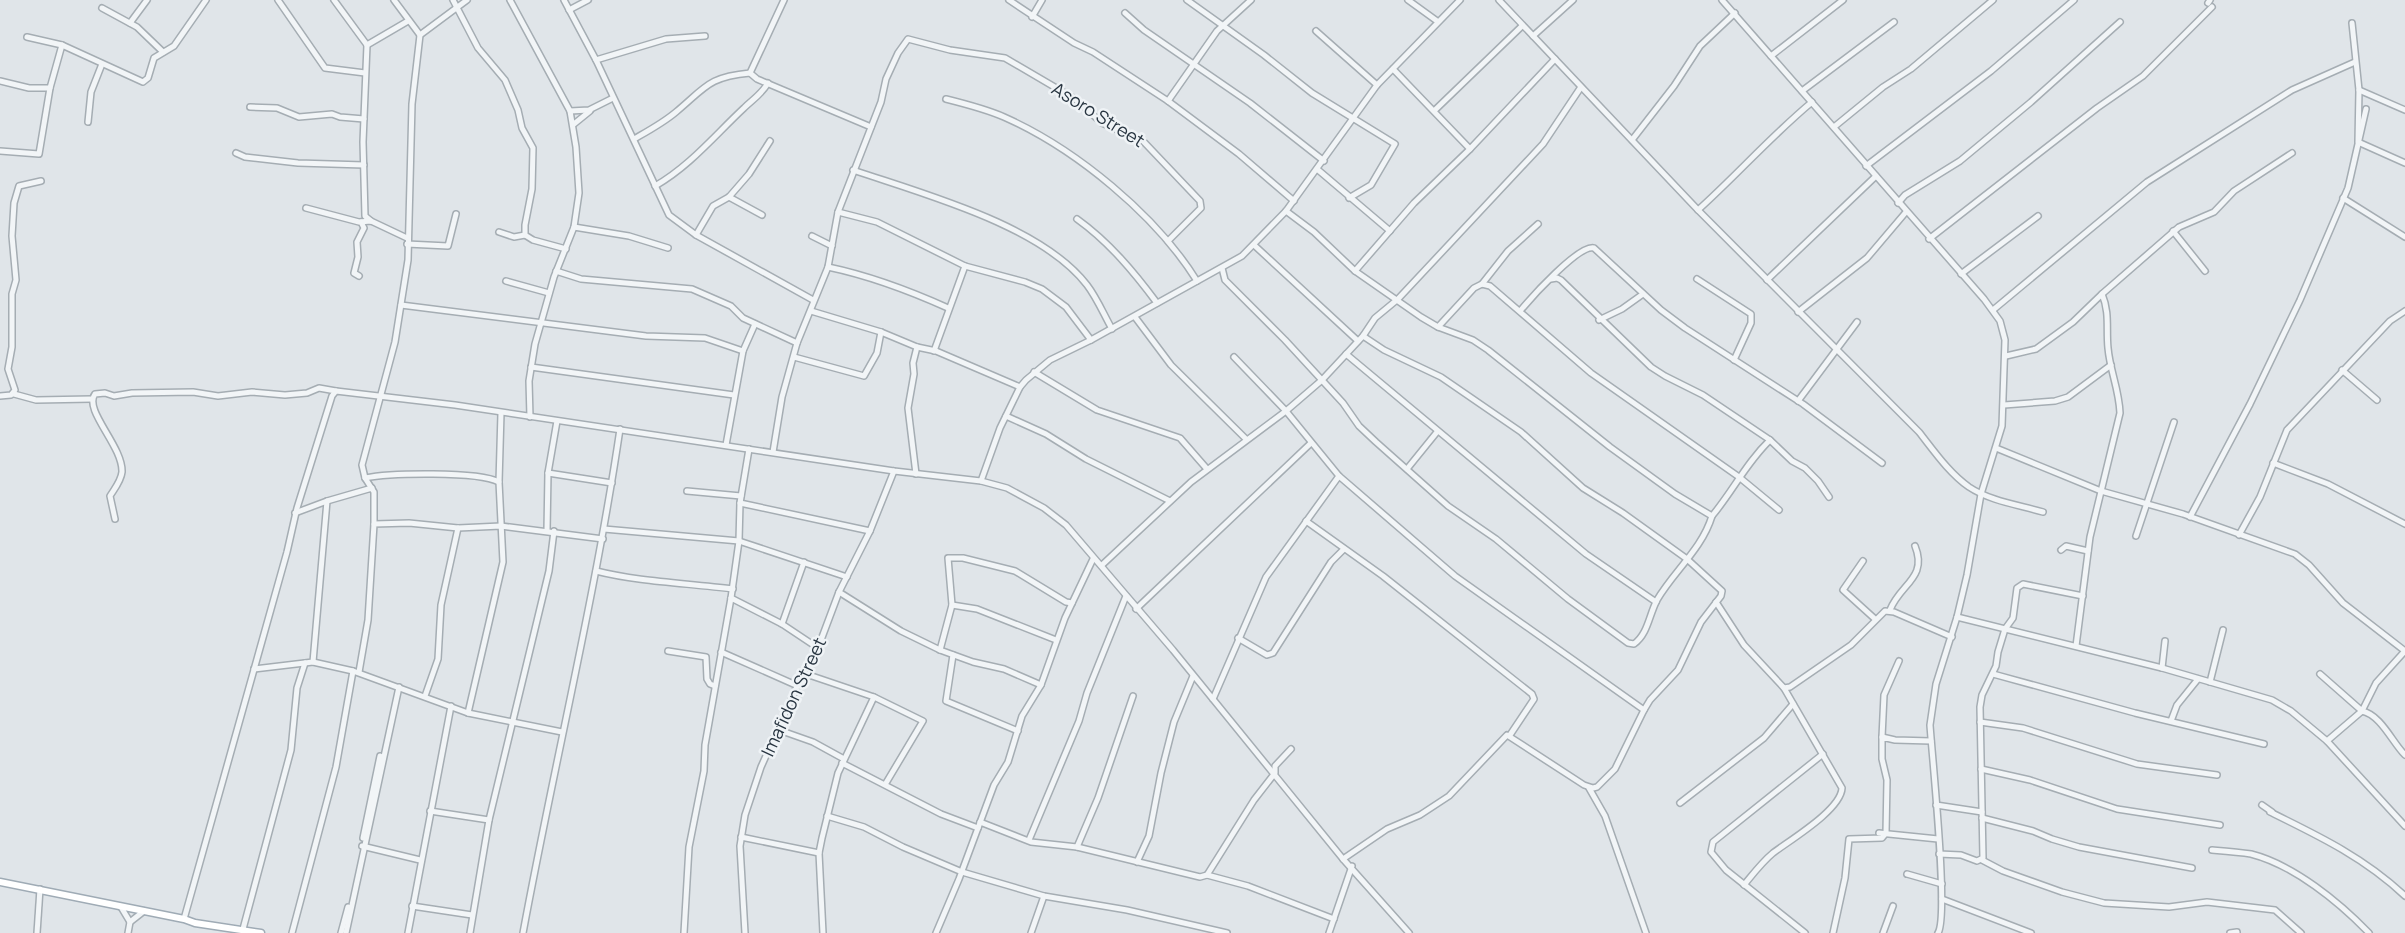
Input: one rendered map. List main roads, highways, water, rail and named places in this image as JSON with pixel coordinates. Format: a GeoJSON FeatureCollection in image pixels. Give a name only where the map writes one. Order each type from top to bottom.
{"type":"FeatureCollection","features":[{"type":"Feature","properties":{"kind":"main road"},"geometry":{"type":"LineString","coordinates":[[0,882],[184,919],[195,923],[261,933]]}}]}
